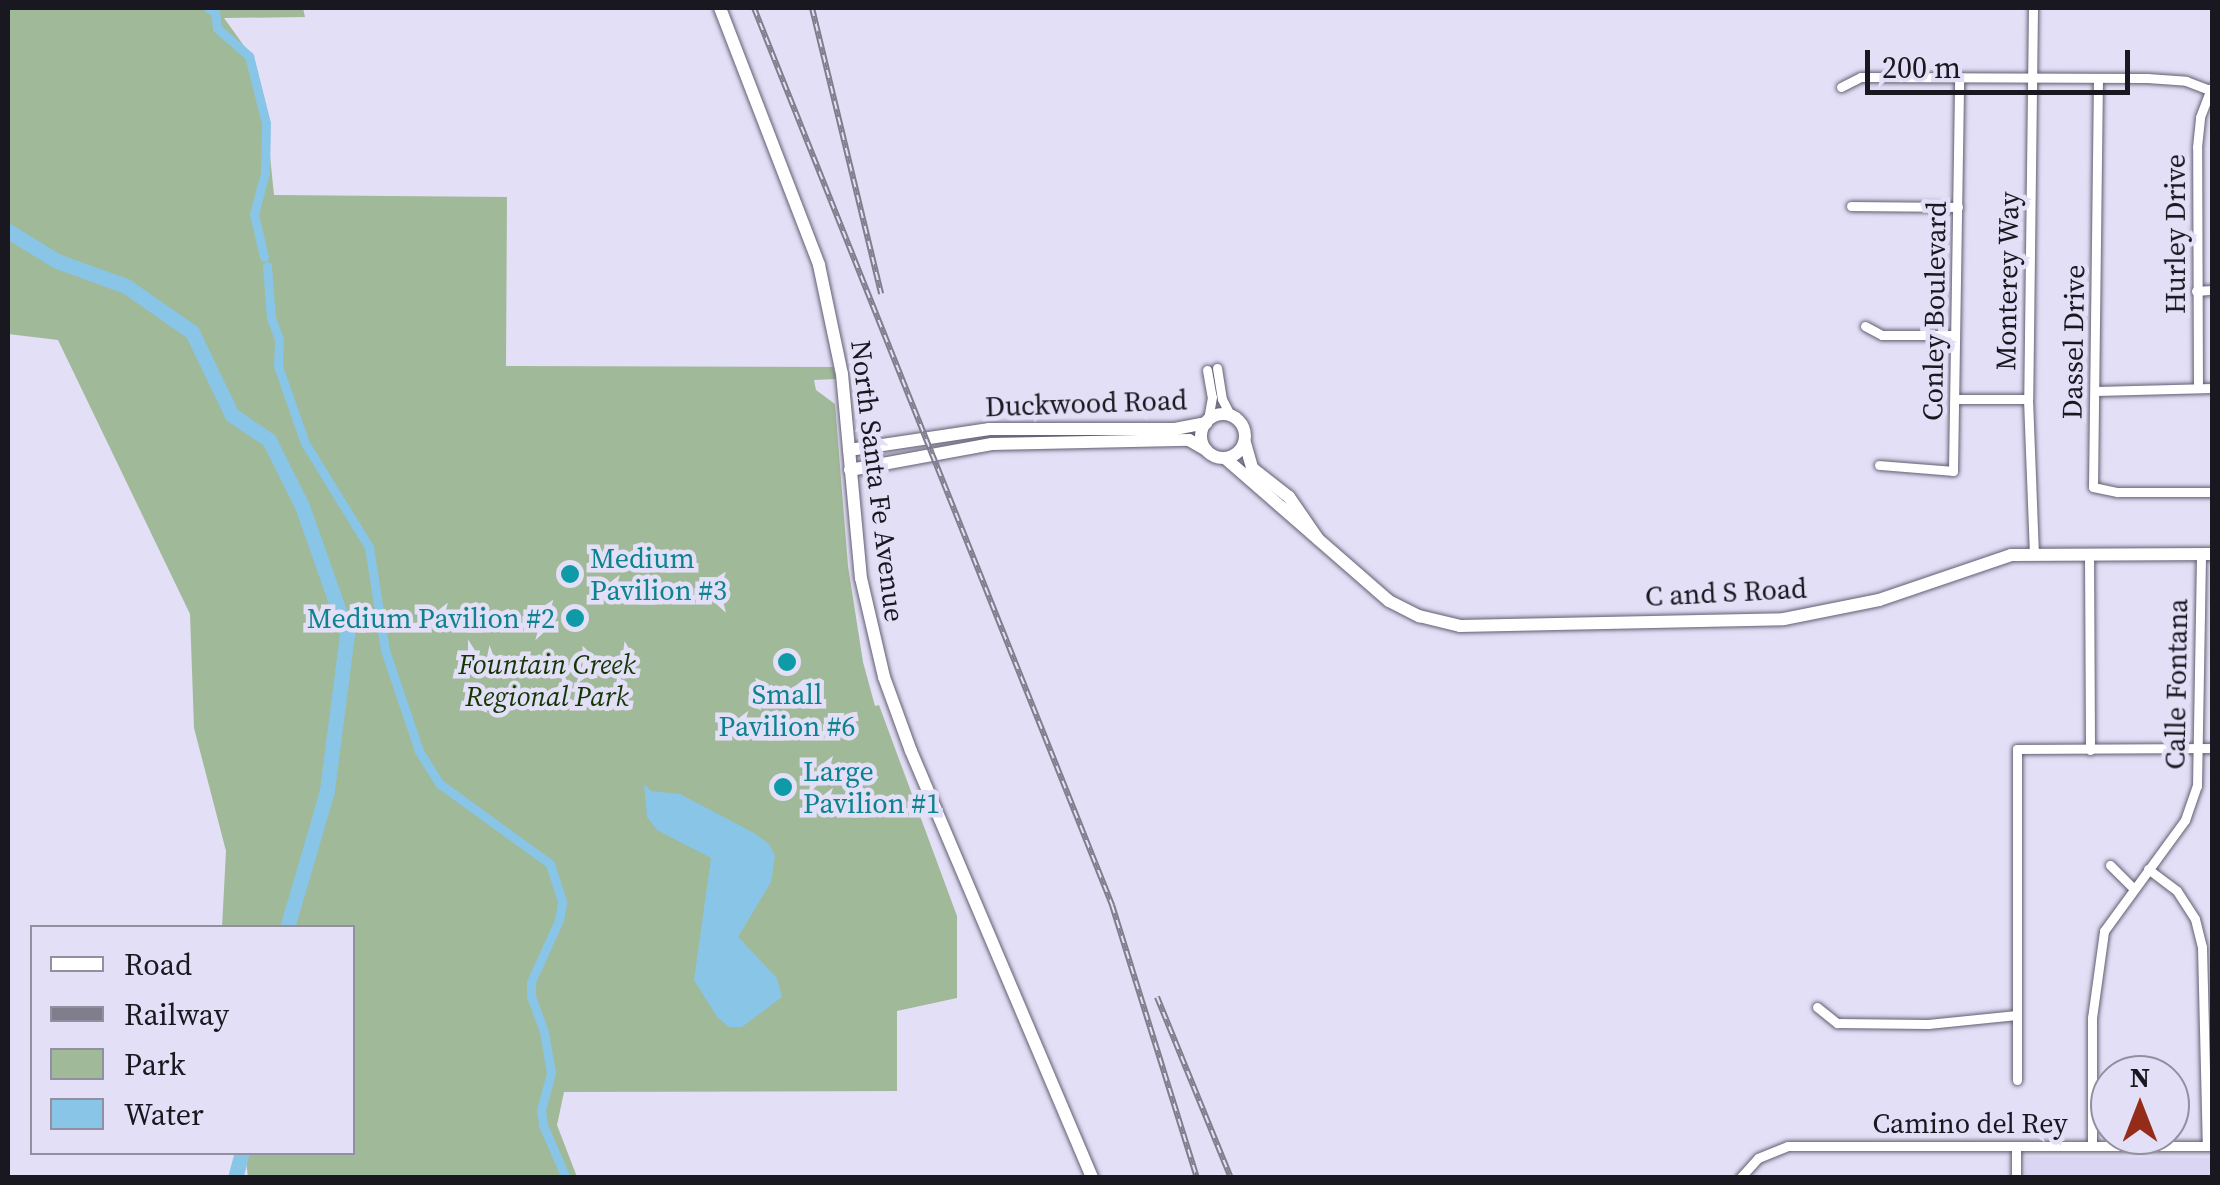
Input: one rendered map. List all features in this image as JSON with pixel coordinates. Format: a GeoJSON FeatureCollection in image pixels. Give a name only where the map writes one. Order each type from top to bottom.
{"type":"FeatureCollection","features":[{"type":"Feature","properties":{"kind":"main road","name":"North Santa Fe Avenue"},"geometry":{"type":"LineString","coordinates":[[720,8],[813,241],[842,374],[866,605],[896,714],[1092,1178]]}},
{"type":"Feature","properties":{"kind":"main road"},"geometry":{"type":"LineString","coordinates":[[1230,415],[1243,426],[1245,440],[1238,452],[1225,458],[1206,450],[1201,436],[1207,422],[1230,415]]}},
{"type":"Feature","properties":{"kind":"main road","name":"Duckwood Road"},"geometry":{"type":"LineString","coordinates":[[849,450],[989,430],[1175,429],[1207,422]]}},
{"type":"Feature","properties":{"kind":"main road","name":"Duckwood Road"},"geometry":{"type":"LineString","coordinates":[[850,470],[992,444],[1190,440],[1206,450]]}},
{"type":"Feature","properties":{"kind":"main road","name":"C and S Road"},"geometry":{"type":"LineString","coordinates":[[1245,440],[1252,468],[1289,497],[1320,541]]}},
{"type":"Feature","properties":{"kind":"main road","name":"C and S Road"},"geometry":{"type":"LineString","coordinates":[[1225,458],[1389,601],[1419,616],[1460,626],[1784,619],[1879,600],[1988,560],[2034,554],[2207,554]]}},
{"type":"Feature","properties":{"kind":"street","name":"Monterey Way"},"geometry":{"type":"LineString","coordinates":[[2033,8],[2028,399],[2034,554]]}},
{"type":"Feature","properties":{"kind":"street"},"geometry":{"type":"LineString","coordinates":[[1841,87],[1860,77],[1960,77],[2158,78],[2212,88]]}},
{"type":"Feature","properties":{"kind":"street","name":"Conley Boulevard"},"geometry":{"type":"LineString","coordinates":[[1879,466],[1953,471],[1960,77]]}},
{"type":"Feature","properties":{"kind":"street","name":"Dassel Drive"},"geometry":{"type":"LineString","coordinates":[[2098,78],[2094,487],[2117,492],[2212,492]]}},
{"type":"Feature","properties":{"kind":"street","name":"Hurley Drive"},"geometry":{"type":"LineString","coordinates":[[2198,388],[2196,147],[2200,117],[2212,88]]}},
{"type":"Feature","properties":{"kind":"street"},"geometry":{"type":"LineString","coordinates":[[1851,206],[1958,207]]}},
{"type":"Feature","properties":{"kind":"street"},"geometry":{"type":"LineString","coordinates":[[2196,290],[2212,290]]}},
{"type":"Feature","properties":{"kind":"street"},"geometry":{"type":"LineString","coordinates":[[1865,326],[1882,335],[1954,335]]}},
{"type":"Feature","properties":{"kind":"street"},"geometry":{"type":"LineString","coordinates":[[1207,422],[1212,369],[1230,415]]}},
{"type":"Feature","properties":{"kind":"street"},"geometry":{"type":"LineString","coordinates":[[2096,391],[2212,388]]}},
{"type":"Feature","properties":{"kind":"street"},"geometry":{"type":"LineString","coordinates":[[1956,399],[2028,399]]}},
{"type":"Feature","properties":{"kind":"street"},"geometry":{"type":"LineString","coordinates":[[2089,554],[2090,750]]}},
{"type":"Feature","properties":{"kind":"street","name":"Calle Fontana"},"geometry":{"type":"LineString","coordinates":[[2094,1055],[2096,964],[2104,931],[2132,887],[2185,820],[2197,786],[2207,554]]}},
{"type":"Feature","properties":{"kind":"street"},"geometry":{"type":"LineString","coordinates":[[2017,1080],[2017,749],[2212,748]]}},
{"type":"Feature","properties":{"kind":"street"},"geometry":{"type":"LineString","coordinates":[[2110,865],[2132,887]]}},
{"type":"Feature","properties":{"kind":"street"},"geometry":{"type":"LineString","coordinates":[[2148,869],[2177,892],[2196,920],[2202,947],[2210,1146]]}},
{"type":"Feature","properties":{"kind":"street"},"geometry":{"type":"LineString","coordinates":[[1817,1007],[1838,1023],[1928,1024],[2018,1015]]}},
{"type":"Feature","properties":{"kind":"street","name":"Camino del Rey"},"geometry":{"type":"LineString","coordinates":[[1740,1178],[1758,1158],[1788,1146],[2090,1146]]}},
{"type":"Feature","properties":{"kind":"street"},"geometry":{"type":"LineString","coordinates":[[2016,1146],[2016,1178]]}},
{"type":"Feature","properties":{"kind":"shaded area"},"geometry":{"type":"Polygon","coordinates":[[[2026,1157],[2212,1158],[2212,1177],[2025,1177],[2026,1157]]]}},
{"type":"Feature","properties":{"kind":"green space","name":"Fountain Creek Regional Park"},"geometry":{"type":"Polygon","coordinates":[[[8,8],[303,8],[305,17],[224,18],[255,61],[264,97],[274,195],[507,197],[506,366],[833,367],[836,379],[814,380],[816,390],[835,404],[848,566],[863,662],[875,706],[879,705],[957,916],[957,998],[897,1011],[897,1091],[564,1092],[557,1125],[577,1177],[248,1177],[245,1155],[355,1155],[355,925],[222,925],[226,851],[194,728],[190,614],[58,340],[8,334],[8,8]]]}},
{"type":"Feature","properties":{"kind":"water"},"geometry":{"type":"Polygon","coordinates":[[[644,784],[651,791],[680,794],[754,833],[769,844],[775,856],[771,882],[738,937],[777,978],[782,997],[742,1027],[729,1027],[717,1017],[694,980],[711,858],[657,830],[647,817],[644,784]]]}},
{"type":"Feature","properties":{"kind":"waterway"},"geometry":{"type":"LineString","coordinates":[[208,8],[215,12],[217,28],[249,56],[266,123],[265,173],[254,214],[264,257]]}},
{"type":"Feature","properties":{"kind":"waterway"},"geometry":{"type":"LineString","coordinates":[[8,231],[57,261],[126,286],[192,332],[232,415],[269,440],[302,506],[347,634],[327,791],[288,925]]}},
{"type":"Feature","properties":{"kind":"waterway"},"geometry":{"type":"LineString","coordinates":[[267,266],[271,318],[279,339],[278,366],[305,443],[369,547],[385,650],[419,751],[440,784],[550,864],[562,902],[559,920],[531,982],[531,996],[544,1032],[551,1073],[541,1110],[543,1125],[566,1178]]}},
{"type":"Feature","properties":{"kind":"waterway"},"geometry":{"type":"LineString","coordinates":[[235,1178],[241,1155]]}},
{"type":"Feature","properties":{"kind":"railway"},"geometry":{"type":"LineString","coordinates":[[754,8],[1112,905],[1197,1178]]}},
{"type":"Feature","properties":{"kind":"railway"},"geometry":{"type":"LineString","coordinates":[[812,8],[881,294]]}},
{"type":"Feature","properties":{"kind":"railway"},"geometry":{"type":"LineString","coordinates":[[1157,997],[1231,1178]]}},
{"type":"Feature","properties":{"kind":"place","name":"Medium Pavilion #3"},"geometry":{"type":"Point","coordinates":[570,574]}},
{"type":"Feature","properties":{"kind":"place","name":"Medium Pavilion #2"},"geometry":{"type":"Point","coordinates":[575,618]}},
{"type":"Feature","properties":{"kind":"place","name":"Small Pavilion #6"},"geometry":{"type":"Point","coordinates":[787,662]}},
{"type":"Feature","properties":{"kind":"place","name":"Large Pavilion #1"},"geometry":{"type":"Point","coordinates":[783,787]}}]}
